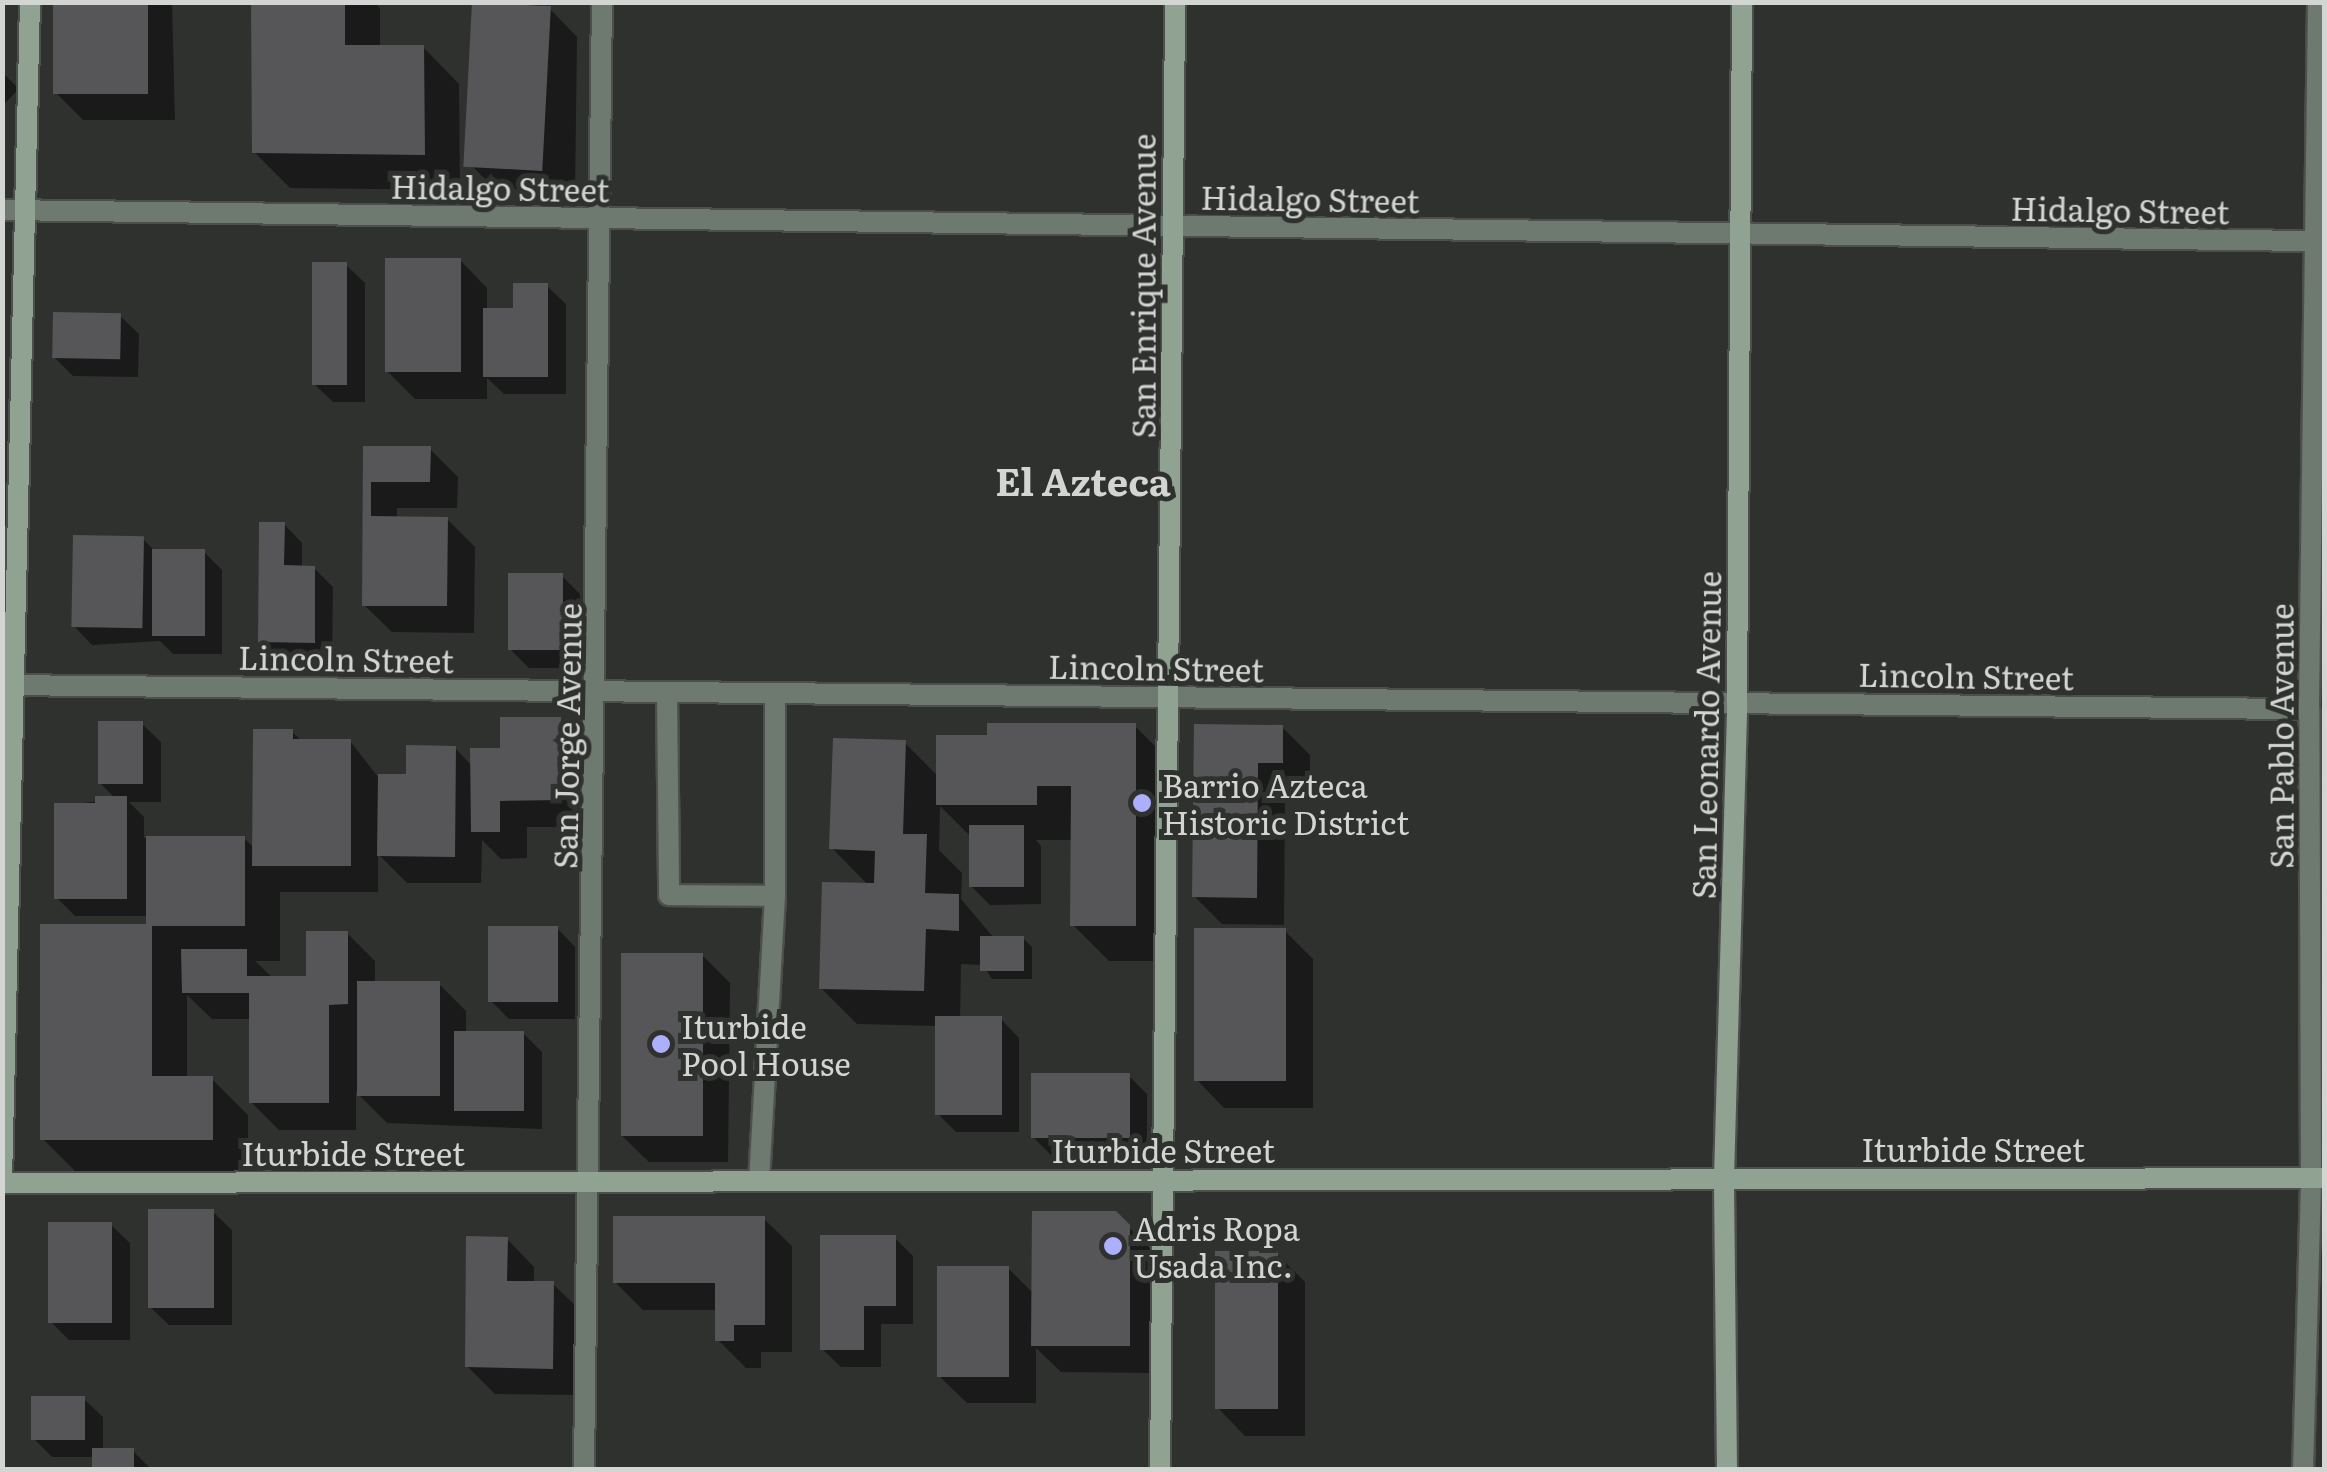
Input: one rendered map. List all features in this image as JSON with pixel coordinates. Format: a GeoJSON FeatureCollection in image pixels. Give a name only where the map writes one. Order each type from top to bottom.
{"type":"FeatureCollection","features":[{"type":"Feature","properties":{"kind":"street"},"geometry":{"type":"LineString","coordinates":[[2,1182],[9,685],[30,211],[30,2]]}},
{"type":"Feature","properties":{"kind":"street","name":"San Jorge Avenue"},"geometry":{"type":"LineString","coordinates":[[584,1470],[592,1181],[602,2]]}},
{"type":"Feature","properties":{"kind":"street","name":"San Enrique Avenue"},"geometry":{"type":"LineString","coordinates":[[1160,1470],[1166,1179],[1175,2]]}},
{"type":"Feature","properties":{"kind":"street","name":"San Leonardo Avenue"},"geometry":{"type":"LineString","coordinates":[[1727,1470],[1724,1178],[1738,703],[1742,2]]}},
{"type":"Feature","properties":{"kind":"street","name":"San Pablo Avenue"},"geometry":{"type":"LineString","coordinates":[[2303,1470],[2318,1178],[2308,709],[2318,2]]}},
{"type":"Feature","properties":{"kind":"street","name":"Hidalgo Street"},"geometry":{"type":"LineString","coordinates":[[2,210],[2317,241]]}},
{"type":"Feature","properties":{"kind":"street","name":"Lincoln Street"},"geometry":{"type":"LineString","coordinates":[[9,685],[2308,709]]}},
{"type":"Feature","properties":{"kind":"street"},"geometry":{"type":"LineString","coordinates":[[667,692],[669,895],[775,896]]}},
{"type":"Feature","properties":{"kind":"street"},"geometry":{"type":"LineString","coordinates":[[760,1180],[775,896],[775,693]]}},
{"type":"Feature","properties":{"kind":"street","name":"Iturbide Street"},"geometry":{"type":"LineString","coordinates":[[2,1182],[2318,1178]]}},
{"type":"Feature","properties":{"kind":"building"},"geometry":{"type":"Polygon","coordinates":[[[53,2],[148,2],[148,94],[53,94],[53,2]]]}},
{"type":"Feature","properties":{"kind":"building"},"geometry":{"type":"Polygon","coordinates":[[[251,2],[345,2],[345,45],[424,45],[425,155],[252,153],[251,2]]]}},
{"type":"Feature","properties":{"kind":"building"},"geometry":{"type":"Polygon","coordinates":[[[472,2],[551,6],[542,171],[463,167],[472,2]]]}},
{"type":"Feature","properties":{"kind":"building"},"geometry":{"type":"Polygon","coordinates":[[[385,258],[461,258],[461,372],[385,372],[385,258]]]}},
{"type":"Feature","properties":{"kind":"building"},"geometry":{"type":"Polygon","coordinates":[[[312,262],[347,262],[347,385],[312,385],[312,262]]]}},
{"type":"Feature","properties":{"kind":"building"},"geometry":{"type":"Polygon","coordinates":[[[513,283],[548,283],[548,377],[483,377],[483,308],[513,308],[513,283]]]}},
{"type":"Feature","properties":{"kind":"building"},"geometry":{"type":"Polygon","coordinates":[[[53,312],[121,313],[120,359],[52,358],[53,312]]]}},
{"type":"Feature","properties":{"kind":"building"},"geometry":{"type":"Polygon","coordinates":[[[363,446],[431,446],[430,482],[371,482],[371,516],[448,517],[447,606],[362,606],[363,446]]]}},
{"type":"Feature","properties":{"kind":"building"},"geometry":{"type":"Polygon","coordinates":[[[259,522],[285,522],[284,565],[315,566],[315,643],[258,642],[259,522]]]}},
{"type":"Feature","properties":{"kind":"building"},"geometry":{"type":"Polygon","coordinates":[[[73,535],[144,536],[142,628],[71,627],[73,535]]]}},
{"type":"Feature","properties":{"kind":"building"},"geometry":{"type":"Polygon","coordinates":[[[152,549],[205,549],[205,636],[152,636],[152,549]]]}},
{"type":"Feature","properties":{"kind":"building"},"geometry":{"type":"Polygon","coordinates":[[[508,573],[563,573],[563,650],[508,650],[508,573]]]}},
{"type":"Feature","properties":{"kind":"building"},"geometry":{"type":"Polygon","coordinates":[[[500,717],[561,717],[563,800],[500,801],[500,832],[471,832],[470,748],[500,748],[500,717]]]}},
{"type":"Feature","properties":{"kind":"building"},"geometry":{"type":"Polygon","coordinates":[[[98,721],[143,721],[143,784],[98,784],[98,721]]]}},
{"type":"Feature","properties":{"kind":"building"},"geometry":{"type":"Polygon","coordinates":[[[987,723],[1136,723],[1136,926],[1070,926],[1071,786],[1037,786],[1037,805],[936,805],[936,735],[987,735],[987,723]]]}},
{"type":"Feature","properties":{"kind":"building"},"geometry":{"type":"Polygon","coordinates":[[[1194,724],[1283,725],[1283,763],[1258,763],[1257,898],[1192,897],[1194,724]]]}},
{"type":"Feature","properties":{"kind":"building"},"geometry":{"type":"Polygon","coordinates":[[[253,729],[293,729],[293,739],[351,739],[351,866],[252,866],[253,729]]]}},
{"type":"Feature","properties":{"kind":"building"},"geometry":{"type":"Polygon","coordinates":[[[833,738],[906,740],[903,834],[927,834],[925,893],[959,894],[959,931],[926,929],[924,991],[819,989],[822,882],[874,883],[875,851],[829,849],[833,738]]]}},
{"type":"Feature","properties":{"kind":"building"},"geometry":{"type":"Polygon","coordinates":[[[406,745],[456,746],[455,857],[377,856],[378,774],[406,774],[406,745]]]}},
{"type":"Feature","properties":{"kind":"building"},"geometry":{"type":"Polygon","coordinates":[[[95,796],[127,796],[127,899],[54,899],[54,803],[95,803],[95,796]]]}},
{"type":"Feature","properties":{"kind":"building"},"geometry":{"type":"Polygon","coordinates":[[[969,825],[1024,825],[1024,887],[969,887],[969,825]]]}},
{"type":"Feature","properties":{"kind":"building"},"geometry":{"type":"Polygon","coordinates":[[[146,836],[245,836],[245,926],[152,926],[152,1076],[213,1076],[213,1140],[40,1140],[40,924],[146,924],[146,836]]]}},
{"type":"Feature","properties":{"kind":"building"},"geometry":{"type":"Polygon","coordinates":[[[488,926],[558,926],[558,1002],[488,1002],[488,926]]]}},
{"type":"Feature","properties":{"kind":"building"},"geometry":{"type":"Polygon","coordinates":[[[1194,928],[1286,928],[1286,1081],[1194,1081],[1194,928]]]}},
{"type":"Feature","properties":{"kind":"building"},"geometry":{"type":"Polygon","coordinates":[[[306,931],[348,931],[348,1004],[329,1005],[329,1103],[249,1103],[249,993],[182,993],[181,949],[247,949],[247,976],[306,976],[306,931]]]}},
{"type":"Feature","properties":{"kind":"building"},"geometry":{"type":"Polygon","coordinates":[[[980,936],[1024,936],[1024,971],[980,971],[980,936]]]}},
{"type":"Feature","properties":{"kind":"building","name":"Iturbide Pool House"},"geometry":{"type":"Polygon","coordinates":[[[621,953],[703,953],[703,1136],[621,1136],[621,953]]]}},
{"type":"Feature","properties":{"kind":"building"},"geometry":{"type":"Polygon","coordinates":[[[357,981],[440,981],[440,1096],[357,1096],[357,981]]]}},
{"type":"Feature","properties":{"kind":"building"},"geometry":{"type":"Polygon","coordinates":[[[935,1016],[1002,1016],[1002,1115],[935,1115],[935,1016]]]}},
{"type":"Feature","properties":{"kind":"building"},"geometry":{"type":"Polygon","coordinates":[[[454,1031],[524,1031],[524,1111],[454,1111],[454,1031]]]}},
{"type":"Feature","properties":{"kind":"building"},"geometry":{"type":"Polygon","coordinates":[[[1031,1073],[1130,1073],[1130,1138],[1031,1138],[1031,1073]]]}},
{"type":"Feature","properties":{"kind":"building"},"geometry":{"type":"Polygon","coordinates":[[[148,1209],[214,1209],[214,1308],[148,1308],[148,1209]]]}},
{"type":"Feature","properties":{"kind":"building"},"geometry":{"type":"Polygon","coordinates":[[[1032,1211],[1116,1211],[1130,1225],[1130,1346],[1031,1346],[1032,1211]]]}},
{"type":"Feature","properties":{"kind":"building"},"geometry":{"type":"Polygon","coordinates":[[[613,1216],[765,1216],[765,1325],[734,1325],[734,1341],[715,1341],[715,1283],[613,1283],[613,1216]]]}},
{"type":"Feature","properties":{"kind":"building"},"geometry":{"type":"Polygon","coordinates":[[[48,1222],[112,1222],[112,1323],[48,1323],[48,1222]]]}},
{"type":"Feature","properties":{"kind":"building"},"geometry":{"type":"Polygon","coordinates":[[[820,1235],[896,1235],[896,1306],[864,1306],[864,1350],[820,1350],[820,1235]]]}},
{"type":"Feature","properties":{"kind":"building"},"geometry":{"type":"Polygon","coordinates":[[[466,1236],[508,1237],[507,1281],[554,1281],[553,1369],[465,1367],[466,1236]]]}},
{"type":"Feature","properties":{"kind":"building"},"geometry":{"type":"Polygon","coordinates":[[[1215,1251],[1278,1251],[1278,1409],[1215,1409],[1215,1251]]]}},
{"type":"Feature","properties":{"kind":"building"},"geometry":{"type":"Polygon","coordinates":[[[937,1266],[1009,1266],[1009,1377],[937,1377],[937,1266]]]}},
{"type":"Feature","properties":{"kind":"building"},"geometry":{"type":"Polygon","coordinates":[[[31,1396],[85,1396],[85,1440],[31,1440],[31,1396]]]}},
{"type":"Feature","properties":{"kind":"building"},"geometry":{"type":"Polygon","coordinates":[[[92,1448],[134,1448],[134,1470],[92,1470],[92,1448]]]}},
{"type":"Feature","properties":{"kind":"place","name":"Barrio Azteca Historic District"},"geometry":{"type":"Point","coordinates":[1142,803]}},
{"type":"Feature","properties":{"kind":"place","name":"Iturbide Pool House"},"geometry":{"type":"Point","coordinates":[661,1044]}},
{"type":"Feature","properties":{"kind":"place","name":"Adris Ropa Usada Inc."},"geometry":{"type":"Point","coordinates":[1113,1246]}},
{"type":"Feature","properties":{"kind":"district","name":"El Azteca"},"geometry":{"type":"Point","coordinates":[1083,480]}}]}
